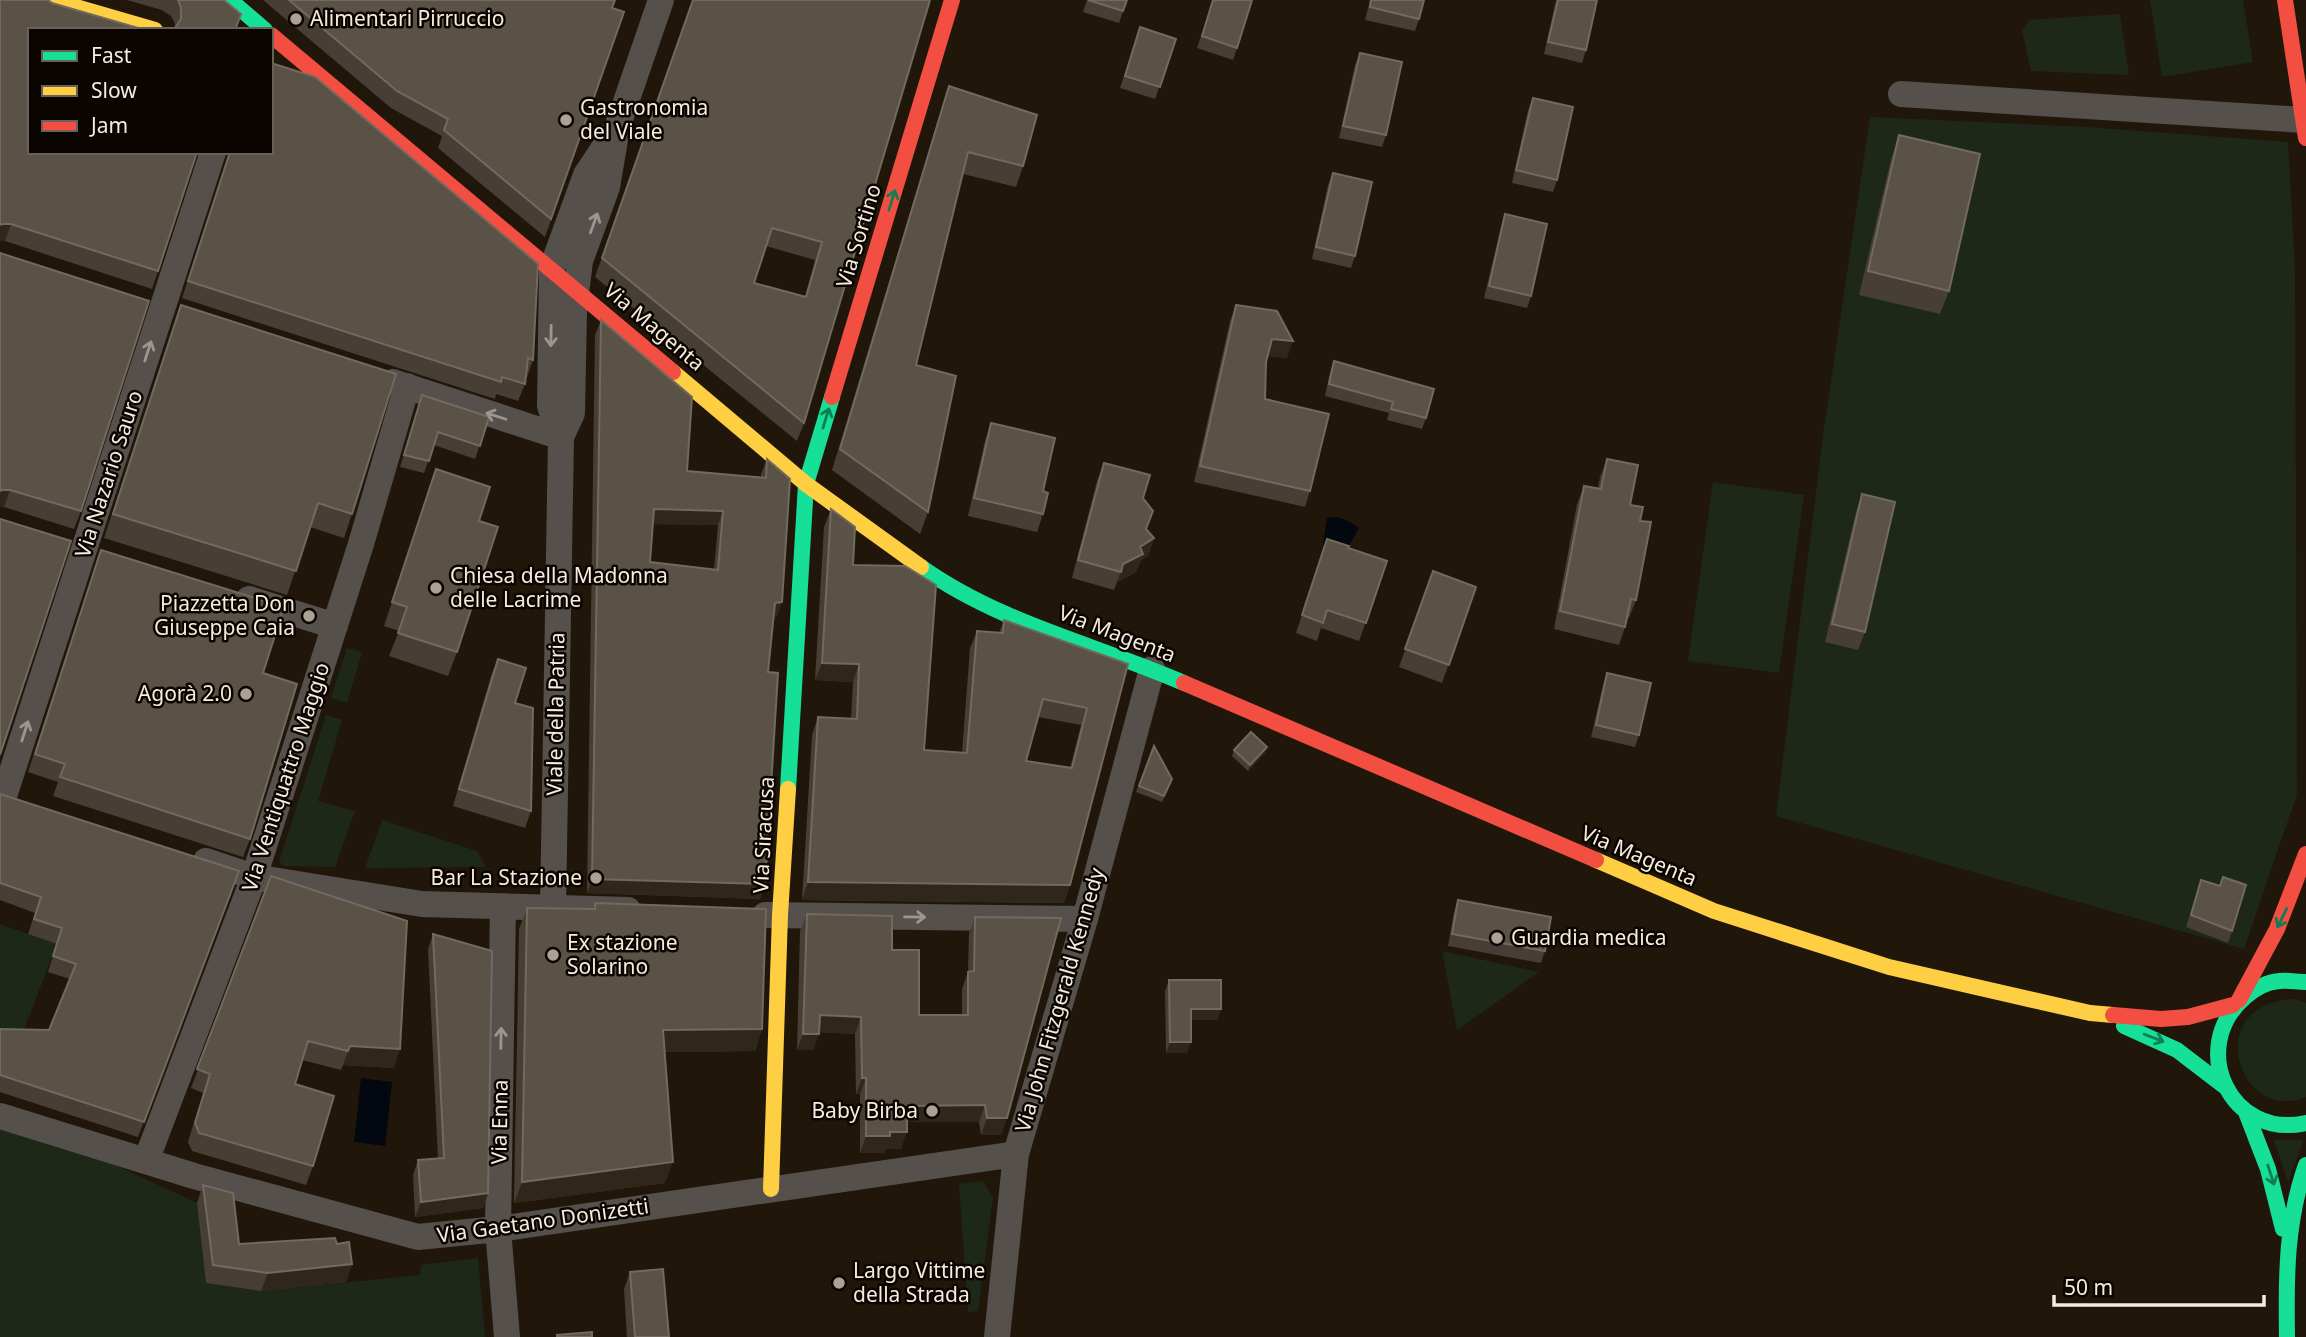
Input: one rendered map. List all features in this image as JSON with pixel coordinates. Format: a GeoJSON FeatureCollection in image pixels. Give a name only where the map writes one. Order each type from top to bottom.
{"type":"FeatureCollection","features":[{"type":"Feature","properties":{"kind":"street"},"geometry":{"type":"LineString","coordinates":[[52,0],[148,28]]}},
{"type":"Feature","properties":{"kind":"street","name":"Via Magenta"},"geometry":{"type":"LineString","coordinates":[[230,0],[261,23]]}},
{"type":"Feature","properties":{"kind":"street"},"geometry":{"type":"LineString","coordinates":[[561,437],[572,413],[576,289],[580,261],[607,187],[617,128],[661,0]]}},
{"type":"Feature","properties":{"kind":"street","name":"Via Sortino"},"geometry":{"type":"LineString","coordinates":[[806,484],[952,0]]}},
{"type":"Feature","properties":{"kind":"street"},"geometry":{"type":"LineString","coordinates":[[1901,94],[2304,129],[2285,0]]}},
{"type":"Feature","properties":{"kind":"street","name":"Via Magenta"},"geometry":{"type":"LineString","coordinates":[[273,33],[806,484],[936,578],[1000,612],[1152,668],[1714,911],[1889,967],[2090,1013]]}},
{"type":"Feature","properties":{"kind":"street"},"geometry":{"type":"LineString","coordinates":[[284,69],[335,87]]}},
{"type":"Feature","properties":{"kind":"street"},"geometry":{"type":"LineString","coordinates":[[561,437],[550,406],[552,268],[586,175],[617,128]]}},
{"type":"Feature","properties":{"kind":"street","name":"Via Nazario Sauro"},"geometry":{"type":"LineString","coordinates":[[2,795],[73,546],[150,303],[211,154]]}},
{"type":"Feature","properties":{"kind":"street"},"geometry":{"type":"LineString","coordinates":[[150,303],[188,315]]}},
{"type":"Feature","properties":{"kind":"street"},"geometry":{"type":"LineString","coordinates":[[369,374],[561,437]]}},
{"type":"Feature","properties":{"kind":"street","name":"Via Ventiquattro Maggio"},"geometry":{"type":"LineString","coordinates":[[146,1161],[254,877],[335,625],[407,386]]}},
{"type":"Feature","properties":{"kind":"street","name":"Viale della Patria"},"geometry":{"type":"LineString","coordinates":[[553,907],[561,437]]}},
{"type":"Feature","properties":{"kind":"street","name":"Via Siracusa"},"geometry":{"type":"LineString","coordinates":[[771,1189],[780,915],[806,484]]}},
{"type":"Feature","properties":{"kind":"street"},"geometry":{"type":"LineString","coordinates":[[73,546],[111,557]]}},
{"type":"Feature","properties":{"kind":"street"},"geometry":{"type":"LineString","coordinates":[[230,593],[335,625]]}},
{"type":"Feature","properties":{"kind":"street","name":"Via John Fitzgerald Kennedy"},"geometry":{"type":"LineString","coordinates":[[997,1337],[1016,1154],[1085,919],[1152,668]]}},
{"type":"Feature","properties":{"kind":"street"},"geometry":{"type":"LineString","coordinates":[[2,795],[30,804]]}},
{"type":"Feature","properties":{"kind":"street"},"geometry":{"type":"LineString","coordinates":[[2224,1086],[2217,1066],[2217,1045],[2222,1024],[2254,976],[2294,891],[2306,854]]}},
{"type":"Feature","properties":{"kind":"street"},"geometry":{"type":"LineString","coordinates":[[188,855],[254,877],[422,904],[646,910]]}},
{"type":"Feature","properties":{"kind":"street","name":"Via Enna"},"geometry":{"type":"LineString","coordinates":[[503,906],[498,1228],[507,1337]]}},
{"type":"Feature","properties":{"kind":"street"},"geometry":{"type":"LineString","coordinates":[[740,914],[1085,919]]}},
{"type":"Feature","properties":{"kind":"street"},"geometry":{"type":"LineString","coordinates":[[2090,1013],[2161,1019],[2189,1017],[2236,1002],[2265,984],[2281,981],[2306,982]]}},
{"type":"Feature","properties":{"kind":"street"},"geometry":{"type":"LineString","coordinates":[[2090,1013],[2167,1043],[2199,1063],[2224,1086],[2234,1101],[2262,1121],[2279,1125],[2306,1123]]}},
{"type":"Feature","properties":{"kind":"street"},"geometry":{"type":"LineString","coordinates":[[2246,1112],[2259,1140],[2275,1189],[2286,1243],[2287,1337]]}},
{"type":"Feature","properties":{"kind":"street","name":"Via Gaetano Donizetti"},"geometry":{"type":"LineString","coordinates":[[0,1116],[146,1161],[418,1237],[1016,1154]]}},
{"type":"Feature","properties":{"kind":"street"},"geometry":{"type":"LineString","coordinates":[[2286,1243],[2298,1183],[2306,1165]]}},
{"type":"Feature","properties":{"kind":"green space"},"geometry":{"type":"Polygon","coordinates":[[[2150,0],[2243,0],[2253,62],[2162,77],[2150,0]]]}},
{"type":"Feature","properties":{"kind":"green space"},"geometry":{"type":"Polygon","coordinates":[[[2120,14],[2129,75],[2031,71],[2022,30],[2030,20],[2120,14]]]}},
{"type":"Feature","properties":{"kind":"green space"},"geometry":{"type":"Polygon","coordinates":[[[1870,117],[2086,127],[2288,142],[2295,270],[2297,794],[2244,949],[1776,816],[1823,436],[1870,117]]]}},
{"type":"Feature","properties":{"kind":"green space"},"geometry":{"type":"Polygon","coordinates":[[[1713,482],[1804,495],[1779,673],[1688,661],[1713,482]]]}},
{"type":"Feature","properties":{"kind":"green space"},"geometry":{"type":"Polygon","coordinates":[[[347,648],[362,652],[347,703],[331,698],[347,648]]]}},
{"type":"Feature","properties":{"kind":"green space"},"geometry":{"type":"Polygon","coordinates":[[[326,715],[342,720],[318,801],[355,811],[335,867],[284,866],[279,862],[326,715]]]}},
{"type":"Feature","properties":{"kind":"green space"},"geometry":{"type":"Polygon","coordinates":[[[382,820],[477,851],[486,867],[365,868],[382,820]]]}},
{"type":"Feature","properties":{"kind":"green space"},"geometry":{"type":"Polygon","coordinates":[[[0,924],[57,944],[18,1045],[0,1045],[0,924]]]}},
{"type":"Feature","properties":{"kind":"green space"},"geometry":{"type":"Polygon","coordinates":[[[1442,951],[1539,972],[1457,1030],[1442,951]]]}},
{"type":"Feature","properties":{"kind":"green space"},"geometry":{"type":"Polygon","coordinates":[[[2296,999],[2306,1003],[2306,1097],[2282,1101],[2262,1094],[2247,1079],[2239,1060],[2239,1039],[2247,1020],[2266,1005],[2296,999]]]}},
{"type":"Feature","properties":{"kind":"green space"},"geometry":{"type":"Polygon","coordinates":[[[0,1129],[109,1162],[197,1203],[207,1283],[262,1291],[420,1275],[421,1265],[478,1258],[485,1337],[0,1337],[0,1129]]]}},
{"type":"Feature","properties":{"kind":"green space"},"geometry":{"type":"Polygon","coordinates":[[[2274,1140],[2304,1140],[2288,1182],[2274,1140]]]}},
{"type":"Feature","properties":{"kind":"green space"},"geometry":{"type":"Polygon","coordinates":[[[983,1181],[993,1197],[978,1311],[968,1312],[959,1184],[983,1181]]]}},
{"type":"Feature","properties":{"kind":"shaded area"},"geometry":{"type":"Polygon","coordinates":[[[1338,517],[1359,528],[1346,551],[1323,545],[1327,518],[1338,517]]]}},
{"type":"Feature","properties":{"kind":"shaded area"},"geometry":{"type":"Polygon","coordinates":[[[361,1078],[392,1082],[385,1146],[354,1142],[361,1078]]]}},
{"type":"Feature","properties":{"kind":"building"},"geometry":{"type":"Polygon","coordinates":[[[0,0],[48,0],[138,28],[28,28],[28,154],[196,154],[158,271],[11,224],[0,225],[0,0]]]}},
{"type":"Feature","properties":{"kind":"building"},"geometry":{"type":"Polygon","coordinates":[[[178,0],[224,0],[241,14],[236,28],[174,28],[181,19],[178,0]]]}},
{"type":"Feature","properties":{"kind":"building"},"geometry":{"type":"Polygon","coordinates":[[[289,0],[615,0],[612,8],[624,12],[551,219],[444,130],[448,119],[397,91],[289,0]]]}},
{"type":"Feature","properties":{"kind":"building"},"geometry":{"type":"Polygon","coordinates":[[[693,0],[930,0],[804,423],[602,258],[693,0]],[[772,228],[754,283],[806,297],[822,242],[772,228]]]}},
{"type":"Feature","properties":{"kind":"building"},"geometry":{"type":"Polygon","coordinates":[[[1088,0],[1127,0],[1123,11],[1088,0]]]}},
{"type":"Feature","properties":{"kind":"building"},"geometry":{"type":"Polygon","coordinates":[[[1213,0],[1252,0],[1237,48],[1202,36],[1213,0]]]}},
{"type":"Feature","properties":{"kind":"building"},"geometry":{"type":"Polygon","coordinates":[[[1371,0],[1424,0],[1419,19],[1370,7],[1371,0]]]}},
{"type":"Feature","properties":{"kind":"building"},"geometry":{"type":"Polygon","coordinates":[[[1558,0],[1597,0],[1586,50],[1548,42],[1558,0]]]}},
{"type":"Feature","properties":{"kind":"building"},"geometry":{"type":"Polygon","coordinates":[[[1140,27],[1176,39],[1160,87],[1125,76],[1140,27]]]}},
{"type":"Feature","properties":{"kind":"building"},"geometry":{"type":"Polygon","coordinates":[[[1360,53],[1402,62],[1386,135],[1343,126],[1360,53]]]}},
{"type":"Feature","properties":{"kind":"building"},"geometry":{"type":"Polygon","coordinates":[[[273,64],[315,77],[538,264],[533,360],[528,358],[525,384],[502,377],[501,382],[188,281],[229,154],[273,154],[273,64]]]}},
{"type":"Feature","properties":{"kind":"building"},"geometry":{"type":"Polygon","coordinates":[[[949,86],[1037,115],[1023,166],[968,152],[916,365],[956,376],[928,512],[840,449],[949,86]]]}},
{"type":"Feature","properties":{"kind":"building"},"geometry":{"type":"Polygon","coordinates":[[[1533,98],[1573,107],[1557,180],[1516,170],[1533,98]]]}},
{"type":"Feature","properties":{"kind":"building"},"geometry":{"type":"Polygon","coordinates":[[[1899,135],[1980,154],[1949,291],[1868,271],[1899,135]]]}},
{"type":"Feature","properties":{"kind":"building"},"geometry":{"type":"Polygon","coordinates":[[[1333,173],[1372,182],[1355,256],[1316,247],[1333,173]]]}},
{"type":"Feature","properties":{"kind":"building"},"geometry":{"type":"Polygon","coordinates":[[[1505,214],[1547,224],[1531,296],[1489,286],[1505,214]]]}},
{"type":"Feature","properties":{"kind":"building"},"geometry":{"type":"Polygon","coordinates":[[[0,253],[149,301],[81,511],[10,490],[0,491],[0,253]]]}},
{"type":"Feature","properties":{"kind":"building"},"geometry":{"type":"Polygon","coordinates":[[[181,305],[396,374],[352,514],[318,503],[296,571],[113,514],[181,305]]]}},
{"type":"Feature","properties":{"kind":"building"},"geometry":{"type":"Polygon","coordinates":[[[1236,305],[1277,311],[1293,341],[1272,339],[1266,362],[1265,399],[1329,414],[1310,491],[1200,466],[1236,305]]]}},
{"type":"Feature","properties":{"kind":"building"},"geometry":{"type":"Polygon","coordinates":[[[601,320],[692,397],[687,471],[766,478],[767,459],[790,479],[782,602],[775,603],[768,672],[778,673],[765,884],[592,879],[601,320]],[[654,509],[650,562],[718,570],[723,511],[654,509]]]}},
{"type":"Feature","properties":{"kind":"building"},"geometry":{"type":"Polygon","coordinates":[[[1334,361],[1434,389],[1426,418],[1391,409],[1393,402],[1329,384],[1334,361]]]}},
{"type":"Feature","properties":{"kind":"building"},"geometry":{"type":"Polygon","coordinates":[[[422,395],[489,417],[480,446],[438,432],[429,461],[404,455],[422,395]]]}},
{"type":"Feature","properties":{"kind":"building"},"geometry":{"type":"Polygon","coordinates":[[[991,423],[1055,438],[1043,491],[1048,493],[1043,514],[974,498],[991,423]]]}},
{"type":"Feature","properties":{"kind":"building"},"geometry":{"type":"Polygon","coordinates":[[[1607,459],[1638,465],[1630,505],[1643,507],[1640,521],[1651,522],[1636,600],[1631,599],[1625,627],[1560,611],[1584,486],[1601,489],[1607,459]]]}},
{"type":"Feature","properties":{"kind":"building"},"geometry":{"type":"Polygon","coordinates":[[[1104,463],[1150,475],[1143,498],[1153,511],[1146,529],[1154,538],[1140,547],[1143,554],[1123,564],[1121,572],[1078,560],[1104,463]]]}},
{"type":"Feature","properties":{"kind":"building","name":"Chiesa della Madonna delle Lacrime"},"geometry":{"type":"Polygon","coordinates":[[[436,469],[490,487],[479,521],[498,527],[457,652],[398,633],[407,607],[392,602],[436,469]]]}},
{"type":"Feature","properties":{"kind":"building"},"geometry":{"type":"Polygon","coordinates":[[[1862,494],[1895,502],[1865,632],[1832,624],[1862,494]]]}},
{"type":"Feature","properties":{"kind":"building"},"geometry":{"type":"Polygon","coordinates":[[[831,509],[855,527],[853,565],[905,566],[936,585],[924,750],[967,753],[977,631],[1003,633],[1004,620],[1128,664],[1070,885],[808,882],[818,717],[857,719],[859,664],[822,663],[831,509]],[[1043,699],[1026,761],[1072,768],[1087,708],[1043,699]]]}},
{"type":"Feature","properties":{"kind":"building"},"geometry":{"type":"Polygon","coordinates":[[[0,519],[71,541],[0,755],[0,519]]]}},
{"type":"Feature","properties":{"kind":"building"},"geometry":{"type":"Polygon","coordinates":[[[1327,539],[1387,561],[1366,623],[1327,610],[1323,623],[1302,615],[1327,539]]]}},
{"type":"Feature","properties":{"kind":"building"},"geometry":{"type":"Polygon","coordinates":[[[101,550],[284,607],[263,673],[297,684],[250,839],[60,777],[65,764],[35,754],[101,550]]]}},
{"type":"Feature","properties":{"kind":"building"},"geometry":{"type":"Polygon","coordinates":[[[1433,571],[1476,587],[1449,665],[1405,649],[1433,571]]]}},
{"type":"Feature","properties":{"kind":"building"},"geometry":{"type":"Polygon","coordinates":[[[498,659],[526,668],[515,703],[533,708],[531,811],[459,789],[498,659]]]}},
{"type":"Feature","properties":{"kind":"building"},"geometry":{"type":"Polygon","coordinates":[[[1607,673],[1651,683],[1639,735],[1596,725],[1607,673]]]}},
{"type":"Feature","properties":{"kind":"building"},"geometry":{"type":"Polygon","coordinates":[[[1251,732],[1267,747],[1250,765],[1234,750],[1251,732]]]}},
{"type":"Feature","properties":{"kind":"building"},"geometry":{"type":"Polygon","coordinates":[[[1154,746],[1172,779],[1164,796],[1139,786],[1154,746]]]}},
{"type":"Feature","properties":{"kind":"building"},"geometry":{"type":"Polygon","coordinates":[[[0,794],[239,871],[144,1122],[0,1075],[0,1029],[49,1030],[76,964],[53,956],[62,928],[34,919],[41,897],[0,883],[0,794]]]}},
{"type":"Feature","properties":{"kind":"building"},"geometry":{"type":"Polygon","coordinates":[[[271,876],[407,921],[400,1049],[350,1046],[348,1051],[308,1041],[295,1084],[334,1096],[313,1166],[199,1133],[195,1123],[210,1074],[197,1069],[271,876]]]}},
{"type":"Feature","properties":{"kind":"building"},"geometry":{"type":"Polygon","coordinates":[[[2223,877],[2246,885],[2232,931],[2191,915],[2201,880],[2220,886],[2223,877]]]}},
{"type":"Feature","properties":{"kind":"building","name":"Guardia medica"},"geometry":{"type":"Polygon","coordinates":[[[1458,900],[1551,917],[1545,951],[1452,934],[1458,900]]]}},
{"type":"Feature","properties":{"kind":"building"},"geometry":{"type":"Polygon","coordinates":[[[595,903],[766,909],[762,1029],[663,1030],[673,1162],[522,1182],[527,908],[595,909],[595,903]]]}},
{"type":"Feature","properties":{"kind":"building"},"geometry":{"type":"Polygon","coordinates":[[[807,914],[892,916],[892,950],[919,950],[919,1015],[968,1015],[968,972],[974,971],[975,917],[1061,918],[1007,1118],[987,1118],[985,1105],[907,1106],[907,1132],[890,1132],[890,1136],[866,1136],[866,1078],[862,1078],[861,1017],[820,1015],[819,1034],[803,1034],[807,914]]]}},
{"type":"Feature","properties":{"kind":"building"},"geometry":{"type":"Polygon","coordinates":[[[433,934],[492,951],[488,1193],[421,1202],[418,1160],[444,1158],[433,934]]]}},
{"type":"Feature","properties":{"kind":"building"},"geometry":{"type":"Polygon","coordinates":[[[1169,980],[1221,980],[1221,1009],[1191,1009],[1191,1042],[1170,1042],[1169,980]]]}},
{"type":"Feature","properties":{"kind":"building"},"geometry":{"type":"Polygon","coordinates":[[[203,1185],[233,1193],[239,1244],[335,1238],[337,1244],[349,1242],[352,1264],[268,1273],[213,1265],[203,1185]]]}},
{"type":"Feature","properties":{"kind":"building"},"geometry":{"type":"Polygon","coordinates":[[[663,1269],[669,1337],[635,1337],[630,1272],[663,1269]]]}},
{"type":"Feature","properties":{"kind":"building"},"geometry":{"type":"Polygon","coordinates":[[[592,1332],[592,1337],[557,1337],[557,1335],[592,1332]]]}},
{"type":"Feature","properties":{"kind":"traffic: fast"},"geometry":{"type":"LineString","coordinates":[[230,0],[263,28]]}},
{"type":"Feature","properties":{"kind":"traffic: fast"},"geometry":{"type":"LineString","coordinates":[[788,789],[806,484],[832,397]]}},
{"type":"Feature","properties":{"kind":"traffic: fast"},"geometry":{"type":"LineString","coordinates":[[921,567],[951,587],[1016,618],[1184,683]]}},
{"type":"Feature","properties":{"kind":"traffic: fast"},"geometry":{"type":"LineString","coordinates":[[2306,982],[2274,982],[2252,991],[2228,1017],[2219,1040],[2219,1063],[2225,1085],[2238,1104],[2256,1118],[2279,1125],[2306,1123]]}},
{"type":"Feature","properties":{"kind":"traffic: fast"},"geometry":{"type":"LineString","coordinates":[[2124,1026],[2177,1050],[2224,1086]]}},
{"type":"Feature","properties":{"kind":"traffic: fast"},"geometry":{"type":"LineString","coordinates":[[2246,1112],[2268,1169],[2283,1229]]}},
{"type":"Feature","properties":{"kind":"traffic: fast"},"geometry":{"type":"LineString","coordinates":[[2287,1337],[2287,1271],[2291,1228],[2306,1165]]}},
{"type":"Feature","properties":{"kind":"traffic: slow"},"geometry":{"type":"LineString","coordinates":[[52,0],[148,28]]}},
{"type":"Feature","properties":{"kind":"traffic: slow"},"geometry":{"type":"LineString","coordinates":[[673,372],[806,484],[921,567]]}},
{"type":"Feature","properties":{"kind":"traffic: slow"},"geometry":{"type":"LineString","coordinates":[[771,1189],[780,915],[788,789]]}},
{"type":"Feature","properties":{"kind":"traffic: slow"},"geometry":{"type":"LineString","coordinates":[[1596,860],[1714,911],[1889,967],[2090,1013],[2113,1015]]}},
{"type":"Feature","properties":{"kind":"traffic: jam"},"geometry":{"type":"LineString","coordinates":[[832,397],[952,0]]}},
{"type":"Feature","properties":{"kind":"traffic: jam"},"geometry":{"type":"LineString","coordinates":[[2285,0],[2306,138]]}},
{"type":"Feature","properties":{"kind":"traffic: jam"},"geometry":{"type":"LineString","coordinates":[[273,37],[673,372]]}},
{"type":"Feature","properties":{"kind":"traffic: jam"},"geometry":{"type":"LineString","coordinates":[[1184,683],[1596,860]]}},
{"type":"Feature","properties":{"kind":"traffic: jam"},"geometry":{"type":"LineString","coordinates":[[2239,1000],[2277,929],[2306,854]]}},
{"type":"Feature","properties":{"kind":"traffic: jam"},"geometry":{"type":"LineString","coordinates":[[2113,1015],[2161,1019],[2188,1017],[2233,1005]]}},
{"type":"Feature","properties":{"kind":"place","name":"Alimentari Pirruccio"},"geometry":{"type":"Point","coordinates":[296,19]}},
{"type":"Feature","properties":{"kind":"place","name":"Gastronomia del Viale"},"geometry":{"type":"Point","coordinates":[566,120]}},
{"type":"Feature","properties":{"kind":"place","name":"Chiesa della Madonna delle Lacrime"},"geometry":{"type":"Point","coordinates":[436,588]}},
{"type":"Feature","properties":{"kind":"place","name":"Piazzetta Don Giuseppe Caia"},"geometry":{"type":"Point","coordinates":[309,616]}},
{"type":"Feature","properties":{"kind":"place","name":"Agorà 2.0"},"geometry":{"type":"Point","coordinates":[246,694]}},
{"type":"Feature","properties":{"kind":"place","name":"Bar La Stazione"},"geometry":{"type":"Point","coordinates":[596,878]}},
{"type":"Feature","properties":{"kind":"place","name":"Guardia medica"},"geometry":{"type":"Point","coordinates":[1497,938]}},
{"type":"Feature","properties":{"kind":"place","name":"Ex stazione Solarino"},"geometry":{"type":"Point","coordinates":[553,955]}},
{"type":"Feature","properties":{"kind":"place","name":"Baby Birba"},"geometry":{"type":"Point","coordinates":[932,1111]}},
{"type":"Feature","properties":{"kind":"place","name":"Largo Vittime della Strada"},"geometry":{"type":"Point","coordinates":[839,1283]}}]}
